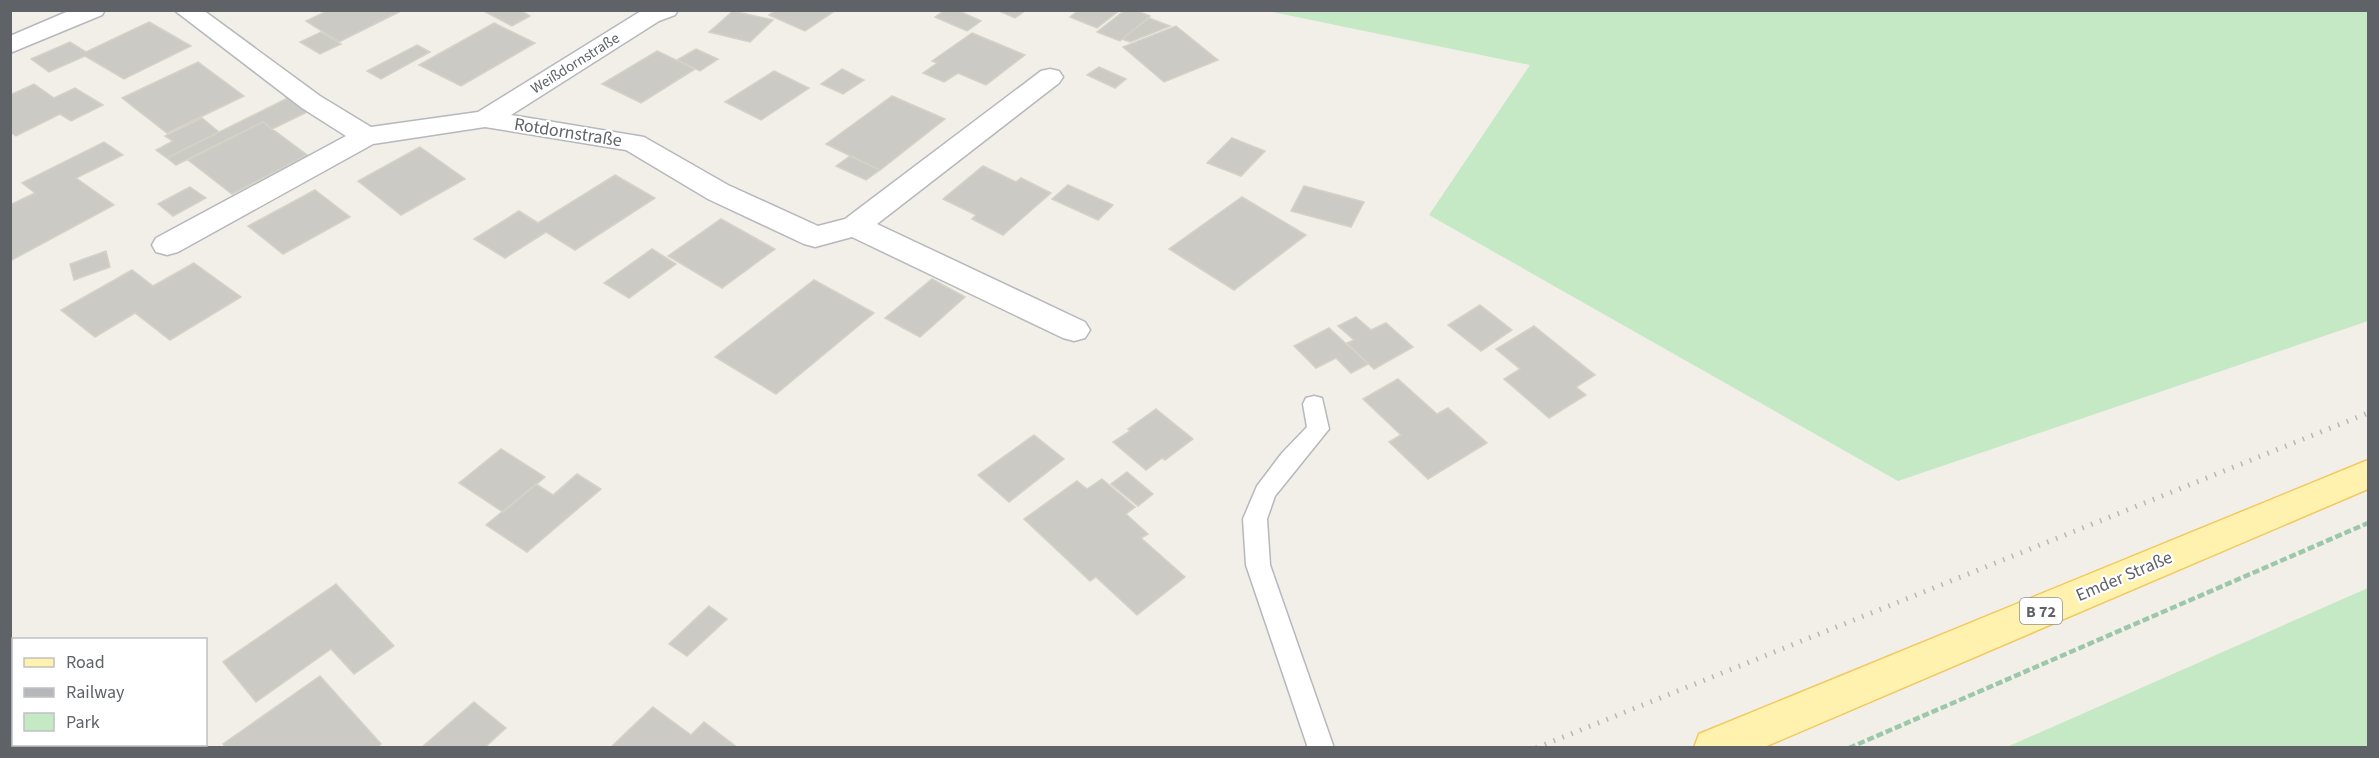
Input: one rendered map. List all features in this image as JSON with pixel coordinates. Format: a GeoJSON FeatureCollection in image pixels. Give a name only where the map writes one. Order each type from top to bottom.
{"type":"FeatureCollection","features":[{"type":"Feature","properties":{"kind":"main road","name":"Emder Straße"},"geometry":{"type":"LineString","coordinates":[[1714,747],[2368,474]]}},
{"type":"Feature","properties":{"kind":"street"},"geometry":{"type":"LineString","coordinates":[[10,45],[93,10]]}},
{"type":"Feature","properties":{"kind":"street"},"geometry":{"type":"LineString","coordinates":[[186,10],[311,102],[366,136]]}},
{"type":"Feature","properties":{"kind":"street","name":"Weißdornstraße"},"geometry":{"type":"LineString","coordinates":[[485,119],[650,16],[666,10]]}},
{"type":"Feature","properties":{"kind":"street","name":"Rotdornstraße"},"geometry":{"type":"LineString","coordinates":[[167,245],[366,136],[485,119],[634,143],[718,192],[815,237],[855,226],[1050,77]]}},
{"type":"Feature","properties":{"kind":"street"},"geometry":{"type":"LineString","coordinates":[[855,226],[1074,330]]}},
{"type":"Feature","properties":{"kind":"lane"},"geometry":{"type":"LineString","coordinates":[[1314,404],[1318,429],[1290,459],[1265,492],[1255,519],[1258,565],[1321,747]]}},
{"type":"Feature","properties":{"kind":"path"},"geometry":{"type":"LineString","coordinates":[[1850,747],[2368,523]]}},
{"type":"Feature","properties":{"kind":"green space"},"geometry":{"type":"Polygon","coordinates":[[[1267,11],[2368,11],[2368,321],[1898,481],[1429,215],[1530,65],[1267,11]]]}},
{"type":"Feature","properties":{"kind":"green space"},"geometry":{"type":"Polygon","coordinates":[[[2368,588],[2368,747],[2007,747],[2368,588]]]}},
{"type":"Feature","properties":{"kind":"building"},"geometry":{"type":"Polygon","coordinates":[[[329,10],[403,10],[339,42],[306,21],[329,10]]]}},
{"type":"Feature","properties":{"kind":"building"},"geometry":{"type":"Polygon","coordinates":[[[482,10],[520,10],[530,16],[512,26],[482,10]]]}},
{"type":"Feature","properties":{"kind":"building"},"geometry":{"type":"Polygon","coordinates":[[[776,10],[836,10],[805,31],[769,15],[776,10]]]}},
{"type":"Feature","properties":{"kind":"building"},"geometry":{"type":"Polygon","coordinates":[[[945,10],[957,10],[981,21],[967,31],[935,17],[945,10]]]}},
{"type":"Feature","properties":{"kind":"building"},"geometry":{"type":"Polygon","coordinates":[[[997,10],[1026,10],[1015,18],[997,10]]]}},
{"type":"Feature","properties":{"kind":"building"},"geometry":{"type":"Polygon","coordinates":[[[1079,10],[1120,10],[1097,28],[1070,17],[1079,10]]]}},
{"type":"Feature","properties":{"kind":"building"},"geometry":{"type":"Polygon","coordinates":[[[1125,10],[1135,10],[1150,16],[1120,41],[1097,32],[1125,10]]]}},
{"type":"Feature","properties":{"kind":"building"},"geometry":{"type":"Polygon","coordinates":[[[733,11],[773,20],[750,42],[709,32],[733,11]]]}},
{"type":"Feature","properties":{"kind":"building"},"geometry":{"type":"Polygon","coordinates":[[[1149,18],[1170,26],[1130,42],[1122,39],[1149,18]]]}},
{"type":"Feature","properties":{"kind":"building"},"geometry":{"type":"Polygon","coordinates":[[[149,22],[191,46],[124,79],[85,56],[49,72],[31,59],[70,42],[86,52],[149,22]]]}},
{"type":"Feature","properties":{"kind":"building"},"geometry":{"type":"Polygon","coordinates":[[[494,23],[535,43],[461,86],[419,65],[494,23]]]}},
{"type":"Feature","properties":{"kind":"building"},"geometry":{"type":"Polygon","coordinates":[[[1176,26],[1218,60],[1164,82],[1123,47],[1176,26]]]}},
{"type":"Feature","properties":{"kind":"building"},"geometry":{"type":"Polygon","coordinates":[[[321,32],[341,44],[320,54],[300,42],[321,32]]]}},
{"type":"Feature","properties":{"kind":"building"},"geometry":{"type":"Polygon","coordinates":[[[972,33],[1025,55],[986,85],[958,73],[944,82],[923,73],[937,63],[932,61],[972,33]]]}},
{"type":"Feature","properties":{"kind":"building"},"geometry":{"type":"Polygon","coordinates":[[[417,45],[430,52],[381,79],[367,71],[417,45]]]}},
{"type":"Feature","properties":{"kind":"building"},"geometry":{"type":"Polygon","coordinates":[[[696,49],[718,59],[700,71],[677,60],[696,49]]]}},
{"type":"Feature","properties":{"kind":"building"},"geometry":{"type":"Polygon","coordinates":[[[657,51],[695,69],[641,103],[602,84],[657,51]]]}},
{"type":"Feature","properties":{"kind":"building"},"geometry":{"type":"Polygon","coordinates":[[[198,62],[244,96],[167,133],[122,98],[198,62]]]}},
{"type":"Feature","properties":{"kind":"building"},"geometry":{"type":"Polygon","coordinates":[[[1099,67],[1126,79],[1115,88],[1087,75],[1099,67]]]}},
{"type":"Feature","properties":{"kind":"building"},"geometry":{"type":"Polygon","coordinates":[[[842,69],[864,80],[843,94],[821,84],[842,69]]]}},
{"type":"Feature","properties":{"kind":"building"},"geometry":{"type":"Polygon","coordinates":[[[774,71],[809,88],[761,120],[725,102],[774,71]]]}},
{"type":"Feature","properties":{"kind":"building"},"geometry":{"type":"Polygon","coordinates":[[[34,84],[54,98],[75,88],[103,105],[71,121],[60,114],[16,136],[10,132],[10,95],[34,84]]]}},
{"type":"Feature","properties":{"kind":"building"},"geometry":{"type":"Polygon","coordinates":[[[892,96],[945,119],[880,170],[826,144],[892,96]]]}},
{"type":"Feature","properties":{"kind":"building"},"geometry":{"type":"Polygon","coordinates":[[[288,98],[307,112],[272,129],[263,122],[176,165],[167,158],[288,98]]]}},
{"type":"Feature","properties":{"kind":"building"},"geometry":{"type":"Polygon","coordinates":[[[202,118],[219,132],[167,158],[156,150],[173,141],[165,136],[202,118]]]}},
{"type":"Feature","properties":{"kind":"building"},"geometry":{"type":"Polygon","coordinates":[[[263,122],[307,155],[232,194],[188,160],[263,122]]]}},
{"type":"Feature","properties":{"kind":"building"},"geometry":{"type":"Polygon","coordinates":[[[1232,138],[1265,151],[1241,176],[1207,163],[1232,138]]]}},
{"type":"Feature","properties":{"kind":"building"},"geometry":{"type":"Polygon","coordinates":[[[104,142],[123,155],[76,178],[114,205],[10,261],[10,205],[35,193],[22,183],[104,142]]]}},
{"type":"Feature","properties":{"kind":"building"},"geometry":{"type":"Polygon","coordinates":[[[420,147],[465,179],[401,215],[358,181],[420,147]]]}},
{"type":"Feature","properties":{"kind":"building"},"geometry":{"type":"Polygon","coordinates":[[[850,156],[880,170],[866,180],[836,166],[850,156]]]}},
{"type":"Feature","properties":{"kind":"building"},"geometry":{"type":"Polygon","coordinates":[[[983,166],[1016,182],[1021,178],[1051,193],[1003,235],[972,219],[976,215],[943,199],[983,166]]]}},
{"type":"Feature","properties":{"kind":"building"},"geometry":{"type":"Polygon","coordinates":[[[615,175],[655,198],[575,250],[546,232],[505,258],[474,239],[519,211],[538,223],[615,175]]]}},
{"type":"Feature","properties":{"kind":"building"},"geometry":{"type":"Polygon","coordinates":[[[1068,185],[1113,205],[1098,220],[1052,199],[1068,185]]]}},
{"type":"Feature","properties":{"kind":"building"},"geometry":{"type":"Polygon","coordinates":[[[1304,186],[1364,202],[1351,227],[1291,211],[1304,186]]]}},
{"type":"Feature","properties":{"kind":"building"},"geometry":{"type":"Polygon","coordinates":[[[190,187],[206,198],[173,216],[158,204],[190,187]]]}},
{"type":"Feature","properties":{"kind":"building"},"geometry":{"type":"Polygon","coordinates":[[[315,190],[350,217],[283,254],[248,226],[315,190]]]}},
{"type":"Feature","properties":{"kind":"building"},"geometry":{"type":"Polygon","coordinates":[[[1242,197],[1306,235],[1234,290],[1169,249],[1242,197]]]}},
{"type":"Feature","properties":{"kind":"building"},"geometry":{"type":"Polygon","coordinates":[[[721,219],[775,249],[722,288],[668,256],[721,219]]]}},
{"type":"Feature","properties":{"kind":"building"},"geometry":{"type":"Polygon","coordinates":[[[652,249],[676,264],[629,298],[604,283],[652,249]]]}},
{"type":"Feature","properties":{"kind":"building"},"geometry":{"type":"Polygon","coordinates":[[[106,251],[110,267],[74,280],[70,264],[106,251]]]}},
{"type":"Feature","properties":{"kind":"building"},"geometry":{"type":"Polygon","coordinates":[[[194,263],[241,297],[170,340],[135,313],[95,337],[61,310],[132,270],[153,286],[194,263]]]}},
{"type":"Feature","properties":{"kind":"building"},"geometry":{"type":"Polygon","coordinates":[[[932,279],[965,297],[920,337],[885,318],[932,279]]]}},
{"type":"Feature","properties":{"kind":"building"},"geometry":{"type":"Polygon","coordinates":[[[814,280],[874,313],[776,394],[715,357],[814,280]]]}},
{"type":"Feature","properties":{"kind":"building"},"geometry":{"type":"Polygon","coordinates":[[[1480,305],[1512,330],[1481,351],[1448,325],[1480,305]]]}},
{"type":"Feature","properties":{"kind":"building"},"geometry":{"type":"Polygon","coordinates":[[[1356,317],[1371,330],[1386,323],[1413,347],[1374,369],[1347,343],[1354,340],[1338,326],[1356,317]]]}},
{"type":"Feature","properties":{"kind":"building"},"geometry":{"type":"Polygon","coordinates":[[[1534,326],[1595,375],[1576,387],[1586,395],[1549,418],[1504,379],[1520,369],[1496,349],[1534,326]]]}},
{"type":"Feature","properties":{"kind":"building"},"geometry":{"type":"Polygon","coordinates":[[[1329,328],[1368,364],[1351,373],[1336,358],[1316,368],[1294,346],[1329,328]]]}},
{"type":"Feature","properties":{"kind":"building"},"geometry":{"type":"Polygon","coordinates":[[[1398,379],[1437,414],[1448,408],[1487,443],[1428,479],[1389,442],[1401,435],[1363,399],[1398,379]]]}},
{"type":"Feature","properties":{"kind":"building"},"geometry":{"type":"Polygon","coordinates":[[[1156,409],[1193,439],[1165,460],[1162,458],[1146,470],[1113,442],[1156,409]]]}},
{"type":"Feature","properties":{"kind":"building"},"geometry":{"type":"Polygon","coordinates":[[[1034,435],[1064,459],[1009,502],[978,475],[1034,435]]]}},
{"type":"Feature","properties":{"kind":"building"},"geometry":{"type":"Polygon","coordinates":[[[501,449],[545,477],[503,512],[459,483],[501,449]]]}},
{"type":"Feature","properties":{"kind":"building"},"geometry":{"type":"Polygon","coordinates":[[[1127,472],[1153,494],[1138,506],[1111,484],[1127,472]]]}},
{"type":"Feature","properties":{"kind":"building"},"geometry":{"type":"Polygon","coordinates":[[[577,474],[601,489],[527,552],[486,525],[536,484],[553,495],[577,474]]]}},
{"type":"Feature","properties":{"kind":"building"},"geometry":{"type":"Polygon","coordinates":[[[1102,479],[1135,507],[1126,514],[1148,534],[1141,538],[1185,577],[1137,615],[1096,577],[1090,581],[1024,519],[1077,481],[1087,489],[1102,479]]]}},
{"type":"Feature","properties":{"kind":"building"},"geometry":{"type":"Polygon","coordinates":[[[336,584],[394,646],[354,674],[331,649],[256,702],[223,662],[336,584]]]}},
{"type":"Feature","properties":{"kind":"building"},"geometry":{"type":"Polygon","coordinates":[[[709,606],[727,619],[687,656],[669,644],[709,606]]]}},
{"type":"Feature","properties":{"kind":"building"},"geometry":{"type":"Polygon","coordinates":[[[320,676],[381,744],[376,748],[226,748],[223,744],[320,676]]]}},
{"type":"Feature","properties":{"kind":"building"},"geometry":{"type":"Polygon","coordinates":[[[474,702],[506,728],[484,748],[421,748],[474,702]]]}},
{"type":"Feature","properties":{"kind":"building"},"geometry":{"type":"Polygon","coordinates":[[[653,707],[691,735],[704,722],[738,748],[610,748],[653,707]]]}},
{"type":"Feature","properties":{"kind":"railway"},"geometry":{"type":"LineString","coordinates":[[1536,748],[2368,413]]}}]}
